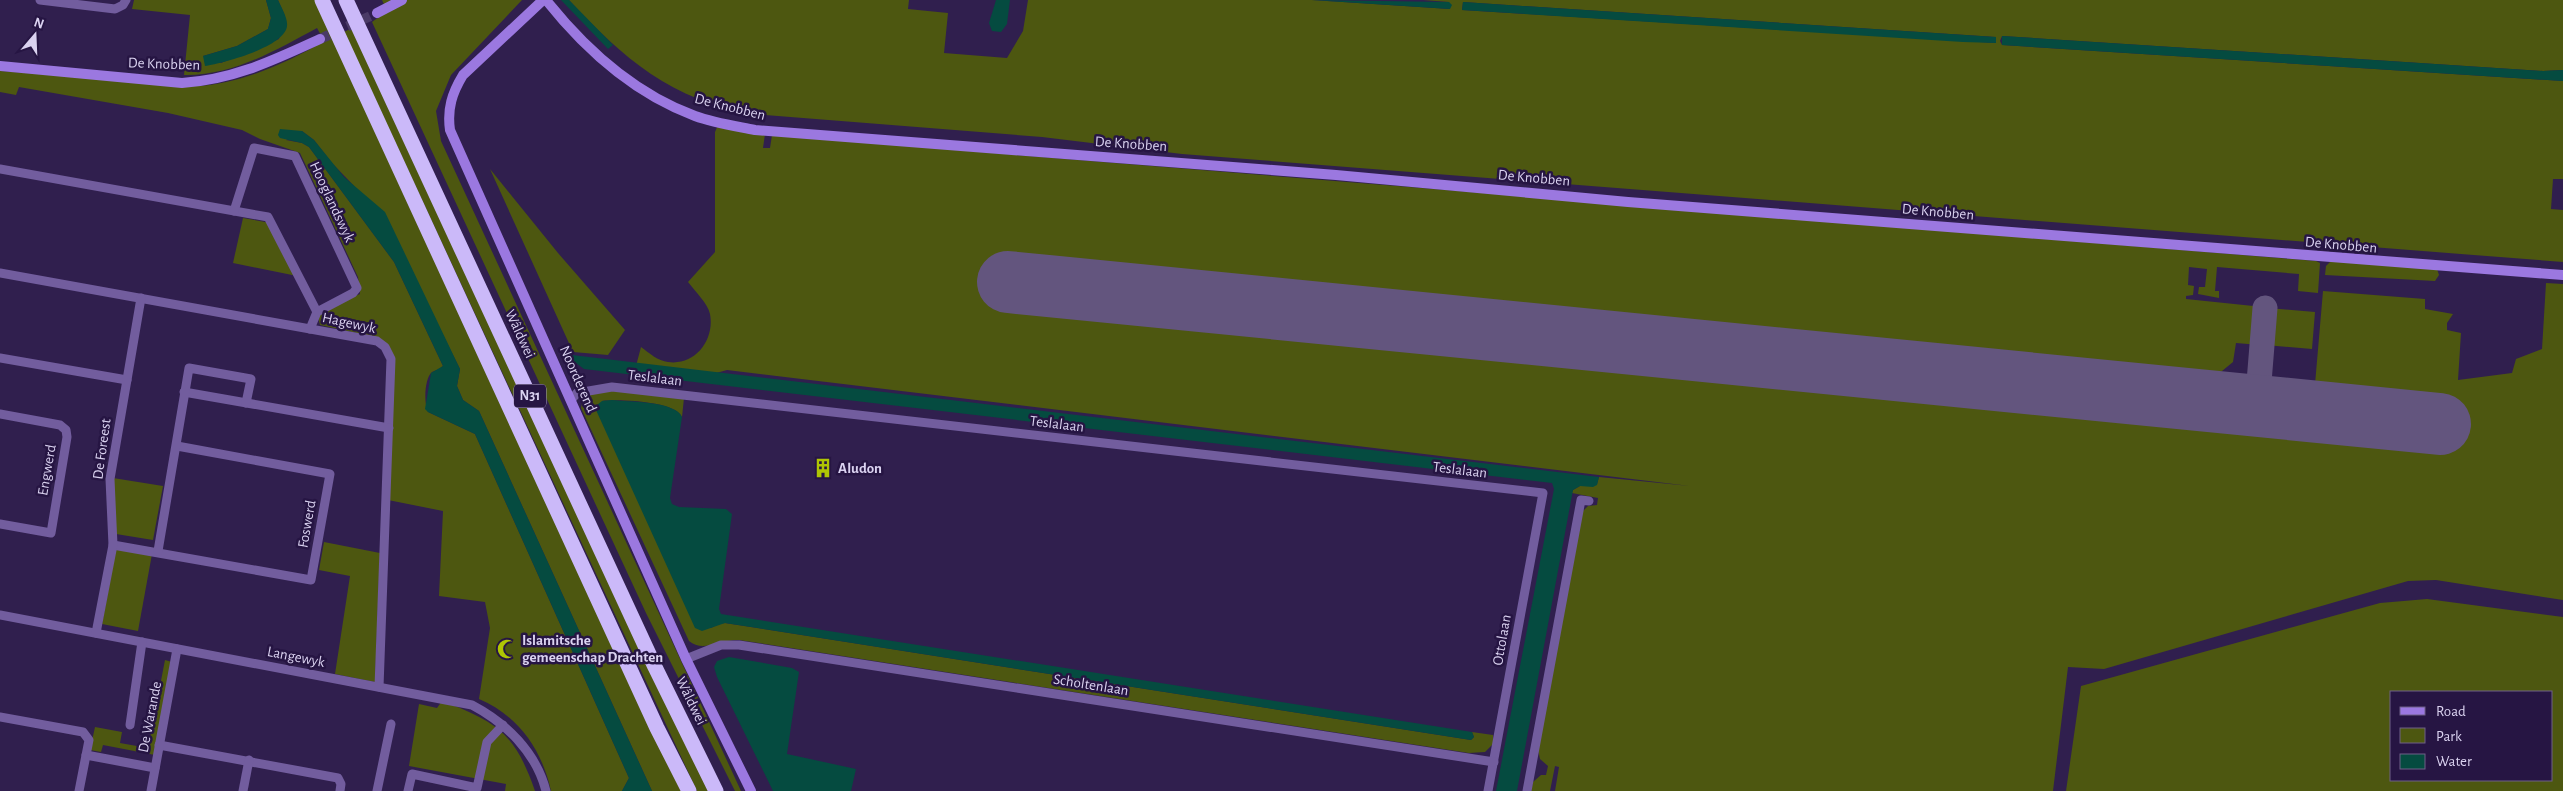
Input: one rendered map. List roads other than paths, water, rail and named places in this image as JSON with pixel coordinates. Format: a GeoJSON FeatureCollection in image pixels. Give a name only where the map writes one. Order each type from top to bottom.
{"type":"FeatureCollection","features":[{"type":"Feature","properties":{"kind":"highway","name":"N31"},"geometry":{"type":"LineString","coordinates":[[322,0],[657,728],[689,791]]}},
{"type":"Feature","properties":{"kind":"highway","name":"Wâldwei"},"geometry":{"type":"LineString","coordinates":[[346,0],[655,667],[716,791]]}},
{"type":"Feature","properties":{"kind":"street"},"geometry":{"type":"LineString","coordinates":[[40,0],[115,9],[123,5],[126,0]]}},
{"type":"Feature","properties":{"kind":"street"},"geometry":{"type":"LineString","coordinates":[[377,13],[402,0]]}},
{"type":"Feature","properties":{"kind":"street","name":"De Knobben"},"geometry":{"type":"LineString","coordinates":[[544,0],[603,60],[635,85],[695,116],[755,130],[1336,175],[1638,203],[2563,276]]}},
{"type":"Feature","properties":{"kind":"street","name":"Noorderend"},"geometry":{"type":"LineString","coordinates":[[544,0],[463,75],[454,89],[448,119],[453,142],[571,400],[686,659],[751,791]]}},
{"type":"Feature","properties":{"kind":"street","name":"De Knobben"},"geometry":{"type":"LineString","coordinates":[[0,66],[182,83],[198,82],[239,74],[320,40]]}},
{"type":"Feature","properties":{"kind":"street","name":"Hooglandswyk"},"geometry":{"type":"LineString","coordinates":[[234,211],[254,148],[295,156],[357,288],[353,293],[317,312]]}},
{"type":"Feature","properties":{"kind":"street"},"geometry":{"type":"LineString","coordinates":[[0,169],[268,217],[317,312],[310,329]]}},
{"type":"Feature","properties":{"kind":"street","name":"Hagewyk"},"geometry":{"type":"LineString","coordinates":[[0,273],[377,341],[385,347],[391,359],[379,687]]}},
{"type":"Feature","properties":{"kind":"street","name":"De Foreest"},"geometry":{"type":"LineString","coordinates":[[96,633],[113,544],[110,478],[141,298]]}},
{"type":"Feature","properties":{"kind":"street"},"geometry":{"type":"LineString","coordinates":[[0,358],[127,380]]}},
{"type":"Feature","properties":{"kind":"street"},"geometry":{"type":"LineString","coordinates":[[158,551],[177,446],[184,392],[190,368],[251,379],[246,403]]}},
{"type":"Feature","properties":{"kind":"street","name":"Teslalaan"},"geometry":{"type":"LineString","coordinates":[[571,400],[577,394],[612,387],[1543,494]]}},
{"type":"Feature","properties":{"kind":"street"},"geometry":{"type":"LineString","coordinates":[[184,392],[389,428]]}},
{"type":"Feature","properties":{"kind":"street","name":"Engwerd"},"geometry":{"type":"LineString","coordinates":[[0,414],[60,425],[66,430],[67,437],[51,532],[0,524]]}},
{"type":"Feature","properties":{"kind":"street","name":"Foswerd"},"geometry":{"type":"LineString","coordinates":[[113,544],[311,580],[330,474],[177,446]]}},
{"type":"Feature","properties":{"kind":"street","name":"Ottolaan"},"geometry":{"type":"LineString","coordinates":[[1488,791],[1543,494]]}},
{"type":"Feature","properties":{"kind":"street"},"geometry":{"type":"LineString","coordinates":[[1527,791],[1581,500],[1589,501]]}},
{"type":"Feature","properties":{"kind":"street","name":"Langewyk"},"geometry":{"type":"LineString","coordinates":[[0,615],[472,705],[503,725],[525,748],[543,779],[546,791]]}},
{"type":"Feature","properties":{"kind":"street"},"geometry":{"type":"LineString","coordinates":[[130,725],[142,642]]}},
{"type":"Feature","properties":{"kind":"street","name":"Scholtenlaan"},"geometry":{"type":"LineString","coordinates":[[686,659],[721,645],[739,645],[1494,762]]}},
{"type":"Feature","properties":{"kind":"street","name":"De Warande"},"geometry":{"type":"LineString","coordinates":[[151,791],[177,649]]}},
{"type":"Feature","properties":{"kind":"street"},"geometry":{"type":"LineString","coordinates":[[0,717],[83,732],[89,740],[79,791]]}},
{"type":"Feature","properties":{"kind":"street"},"geometry":{"type":"LineString","coordinates":[[377,791],[391,724]]}},
{"type":"Feature","properties":{"kind":"street"},"geometry":{"type":"LineString","coordinates":[[408,791],[412,774],[477,788],[486,742],[503,725]]}},
{"type":"Feature","properties":{"kind":"street"},"geometry":{"type":"LineString","coordinates":[[159,745],[249,760],[338,778],[342,784],[340,791]]}},
{"type":"Feature","properties":{"kind":"street"},"geometry":{"type":"LineString","coordinates":[[86,755],[155,768]]}},
{"type":"Feature","properties":{"kind":"street"},"geometry":{"type":"LineString","coordinates":[[243,791],[249,760]]}},
{"type":"Feature","properties":{"kind":"street"},"geometry":{"type":"LineString","coordinates":[[1531,768],[1541,770]]}},
{"type":"Feature","properties":{"kind":"water"},"geometry":{"type":"Polygon","coordinates":[[[266,0],[278,0],[287,23],[284,34],[276,41],[252,53],[205,66],[203,56],[237,46],[268,29],[271,18],[266,0]]]}},
{"type":"Feature","properties":{"kind":"water"},"geometry":{"type":"Polygon","coordinates":[[[561,0],[569,0],[613,45],[608,49],[561,0]]]}},
{"type":"Feature","properties":{"kind":"water"},"geometry":{"type":"Polygon","coordinates":[[[996,0],[1010,0],[1007,24],[1001,32],[992,31],[989,23],[996,0]]]}},
{"type":"Feature","properties":{"kind":"water"},"geometry":{"type":"Polygon","coordinates":[[[1312,0],[1449,2],[1452,5],[1450,9],[1312,0]]]}},
{"type":"Feature","properties":{"kind":"water"},"geometry":{"type":"Polygon","coordinates":[[[1463,2],[1996,37],[1996,43],[1462,10],[1463,2]]]}},
{"type":"Feature","properties":{"kind":"water"},"geometry":{"type":"Polygon","coordinates":[[[2002,36],[2543,71],[2563,70],[2563,81],[2002,45],[2002,36]]]}},
{"type":"Feature","properties":{"kind":"water"},"geometry":{"type":"Polygon","coordinates":[[[280,129],[302,131],[314,140],[344,177],[385,212],[460,369],[457,386],[463,400],[479,411],[652,791],[622,791],[629,778],[475,434],[425,409],[431,373],[443,366],[394,262],[309,147],[302,143],[280,138],[278,135],[280,129]]]}},
{"type":"Feature","properties":{"kind":"water"},"geometry":{"type":"Polygon","coordinates":[[[572,355],[1599,477],[1597,485],[1593,487],[1580,486],[1573,490],[1517,791],[1496,791],[1554,489],[1552,483],[584,369],[572,360],[572,355]]]}},
{"type":"Feature","properties":{"kind":"water"},"geometry":{"type":"Polygon","coordinates":[[[612,400],[661,405],[678,412],[682,417],[670,498],[672,504],[679,507],[726,509],[732,514],[719,609],[721,614],[1472,732],[1474,737],[1471,740],[725,623],[702,631],[695,628],[596,410],[597,405],[602,401],[612,400]]]}},
{"type":"Feature","properties":{"kind":"water"},"geometry":{"type":"Polygon","coordinates":[[[729,657],[792,668],[799,672],[787,754],[856,769],[851,791],[773,791],[717,677],[714,667],[717,661],[729,657]]]}},
{"type":"Feature","properties":{"kind":"tunnel"},"geometry":{"type":"LineString","coordinates":[[320,39],[377,13]]}},
{"type":"Feature","properties":{"kind":"place","name":"Aludon"},"geometry":{"type":"Point","coordinates":[823,468]}},
{"type":"Feature","properties":{"kind":"place","name":"Islamitsche gemeenschap Drachten"},"geometry":{"type":"Point","coordinates":[507,649]}}]}
